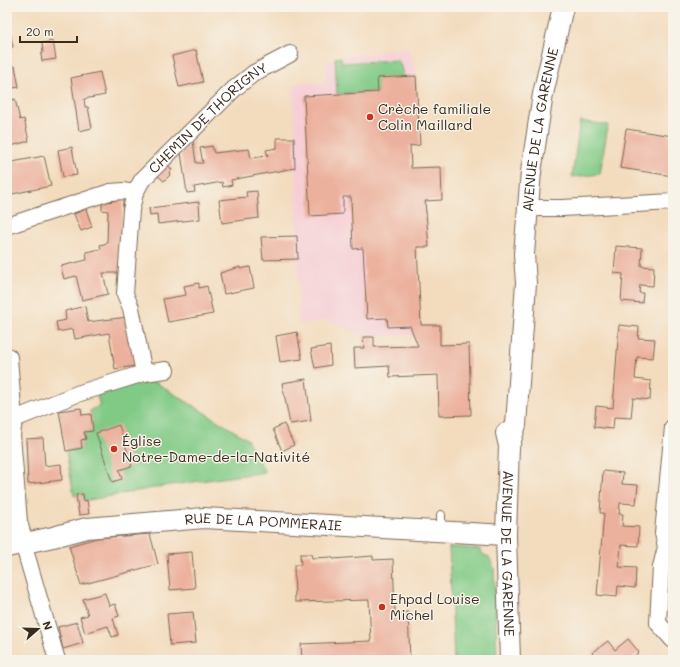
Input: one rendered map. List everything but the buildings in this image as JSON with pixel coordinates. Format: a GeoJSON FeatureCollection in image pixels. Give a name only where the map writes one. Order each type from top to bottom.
{"type":"FeatureCollection","features":[{"type":"Feature","properties":{"kind":"street","name":"AVENUE DE LA GARENNE"},"geometry":{"type":"LineString","coordinates":[[510,660],[506,534],[509,446],[504,423],[510,331],[514,283],[524,254],[531,172],[543,94],[563,7]]}},
{"type":"Feature","properties":{"kind":"street","name":"CHEMIN DE THORIGNY"},"geometry":{"type":"LineString","coordinates":[[135,193],[142,180],[234,89],[254,73],[290,54]]}},
{"type":"Feature","properties":{"kind":"street"},"geometry":{"type":"LineString","coordinates":[[7,226],[110,192],[124,191],[135,193],[131,210],[125,294],[132,308],[144,374]]}},
{"type":"Feature","properties":{"kind":"street"},"geometry":{"type":"LineString","coordinates":[[528,208],[570,208],[673,202]]}},
{"type":"Feature","properties":{"kind":"street"},"geometry":{"type":"LineString","coordinates":[[7,358],[9,430],[17,522],[15,545],[57,660]]}},
{"type":"Feature","properties":{"kind":"street"},"geometry":{"type":"LineString","coordinates":[[9,430],[77,394],[144,374],[166,370]]}},
{"type":"Feature","properties":{"kind":"street"},"geometry":{"type":"LineString","coordinates":[[673,427],[663,533],[669,551],[661,567],[658,622],[673,640]]}},
{"type":"Feature","properties":{"kind":"street","name":"RUE DE LA POMMERAIE"},"geometry":{"type":"LineString","coordinates":[[15,545],[105,526],[204,518],[441,523],[506,534]]}},
{"type":"Feature","properties":{"kind":"shaded area"},"geometry":{"type":"Polygon","coordinates":[[[407,47],[418,72],[416,76],[420,145],[410,146],[411,168],[441,167],[442,200],[425,201],[429,247],[417,248],[421,325],[440,325],[440,345],[418,346],[413,335],[363,337],[328,320],[299,325],[293,92],[295,86],[297,83],[326,83],[325,64],[335,58],[407,47]]]}},
{"type":"Feature","properties":{"kind":"green space"},"geometry":{"type":"Polygon","coordinates":[[[341,57],[342,63],[398,60],[405,77],[378,92],[337,94],[335,58],[341,57]]]}},
{"type":"Feature","properties":{"kind":"green space"},"geometry":{"type":"Polygon","coordinates":[[[580,121],[608,125],[600,174],[572,177],[580,121]]]}},
{"type":"Feature","properties":{"kind":"green space"},"geometry":{"type":"Polygon","coordinates":[[[150,379],[247,439],[265,472],[164,486],[84,501],[83,494],[74,496],[66,451],[82,448],[81,440],[86,439],[84,432],[93,430],[90,410],[100,406],[97,396],[137,382],[143,384],[150,379]]]}},
{"type":"Feature","properties":{"kind":"green space"},"geometry":{"type":"Polygon","coordinates":[[[449,547],[479,549],[484,555],[489,557],[494,568],[497,660],[454,660],[449,547]]]}},
{"type":"Feature","properties":{"kind":"place","name":"Crèche familiale Colin Maillard"},"geometry":{"type":"Point","coordinates":[370,117]}},
{"type":"Feature","properties":{"kind":"place","name":"Église Notre-Dame-de-la-Nativité"},"geometry":{"type":"Point","coordinates":[114,449]}},
{"type":"Feature","properties":{"kind":"place","name":"Ehpad Louise Michel"},"geometry":{"type":"Point","coordinates":[382,607]}}]}
